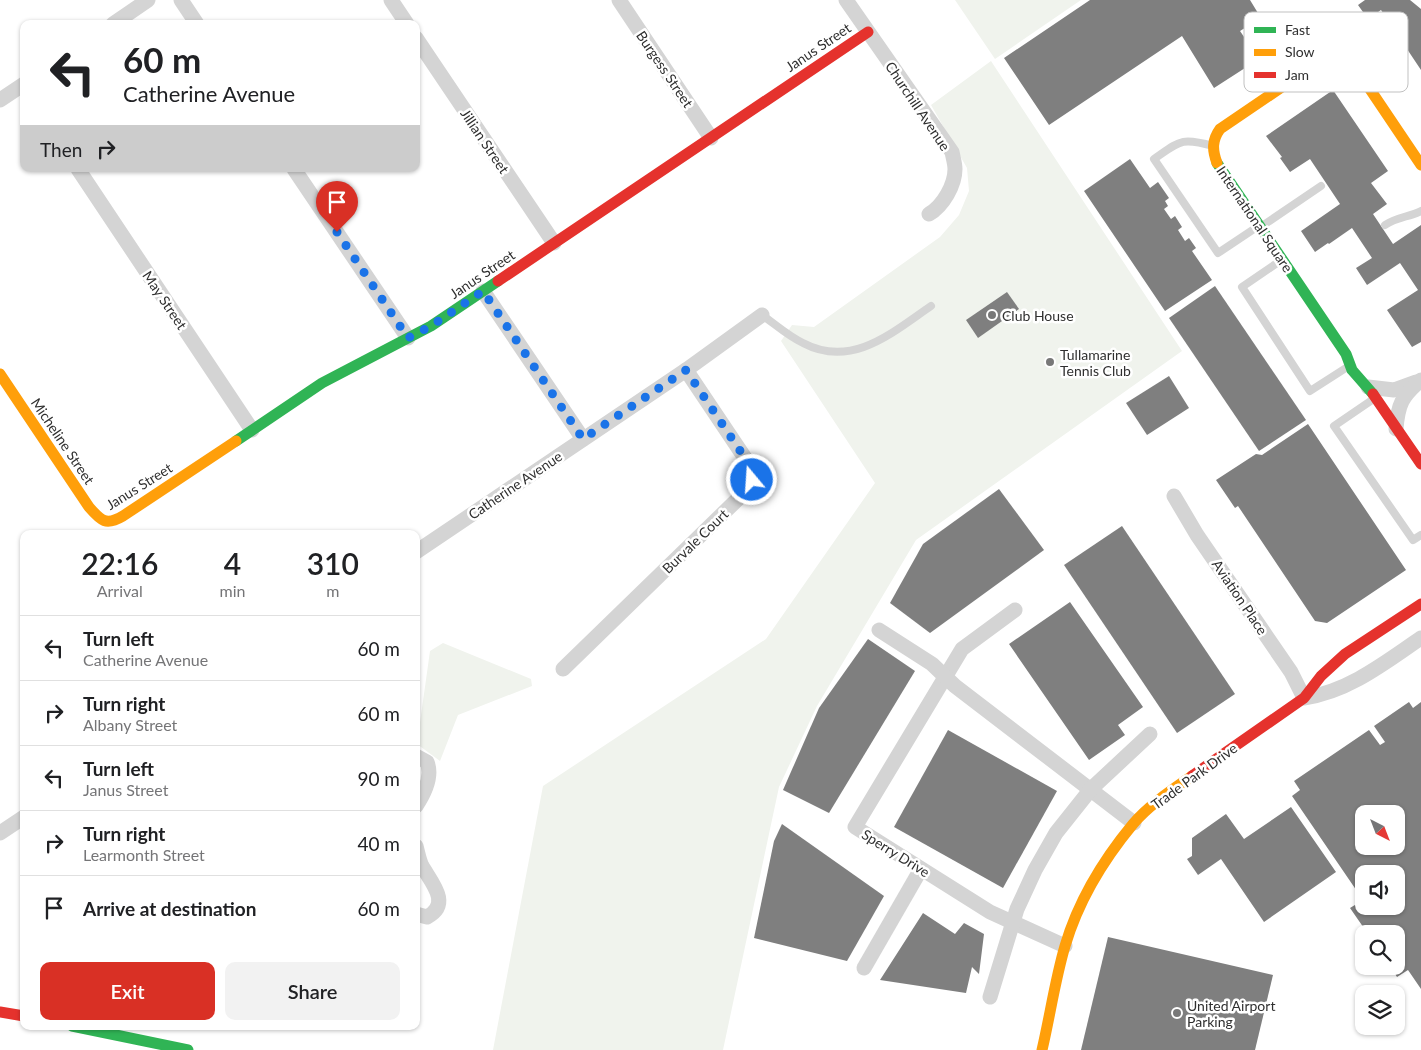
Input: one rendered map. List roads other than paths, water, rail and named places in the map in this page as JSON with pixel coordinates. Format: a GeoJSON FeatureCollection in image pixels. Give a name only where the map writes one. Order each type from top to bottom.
{"type":"FeatureCollection","features":[{"type":"Feature","properties":{"kind":"street"},"geometry":{"type":"LineString","coordinates":[[119,20],[148,0]]}},
{"type":"Feature","properties":{"kind":"street"},"geometry":{"type":"LineString","coordinates":[[181,0],[194,20]]}},
{"type":"Feature","properties":{"kind":"street"},"geometry":{"type":"LineString","coordinates":[[391,0],[404,20]]}},
{"type":"Feature","properties":{"kind":"street","name":"Burgess Street"},"geometry":{"type":"LineString","coordinates":[[619,0],[710,138]]}},
{"type":"Feature","properties":{"kind":"street","name":"Churchill Avenue"},"geometry":{"type":"LineString","coordinates":[[846,0],[952,152],[955,169],[952,183],[944,201],[934,212],[929,214]]}},
{"type":"Feature","properties":{"kind":"street","name":"Janus Street"},"geometry":{"type":"LineString","coordinates":[[104,522],[110,523],[117,520],[322,382],[431,326],[868,32]]}},
{"type":"Feature","properties":{"kind":"street","name":"Jillian Street"},"geometry":{"type":"LineString","coordinates":[[420,44],[554,243]]}},
{"type":"Feature","properties":{"kind":"street"},"geometry":{"type":"LineString","coordinates":[[0,100],[20,88]]}},
{"type":"Feature","properties":{"kind":"street"},"geometry":{"type":"LineString","coordinates":[[1213,146],[1216,134],[1220,129],[1274,92]]}},
{"type":"Feature","properties":{"kind":"street"},"geometry":{"type":"LineString","coordinates":[[1372,92],[1421,165]]}},
{"type":"Feature","properties":{"kind":"street","name":"International Square"},"geometry":{"type":"LineString","coordinates":[[1213,146],[1212,153],[1218,166],[1346,354],[1356,375],[1372,393],[1421,464]]}},
{"type":"Feature","properties":{"kind":"street","name":"May Street"},"geometry":{"type":"LineString","coordinates":[[80,172],[252,430]]}},
{"type":"Feature","properties":{"kind":"street"},"geometry":{"type":"LineString","coordinates":[[296,172],[408,338]]}},
{"type":"Feature","properties":{"kind":"street"},"geometry":{"type":"LineString","coordinates":[[483,291],[583,439]]}},
{"type":"Feature","properties":{"kind":"street","name":"Catherine Avenue"},"geometry":{"type":"LineString","coordinates":[[420,549],[686,370],[762,315]]}},
{"type":"Feature","properties":{"kind":"street","name":"Burvale Court"},"geometry":{"type":"LineString","coordinates":[[562,668],[742,495],[752,480],[749,464],[686,370]]}},
{"type":"Feature","properties":{"kind":"street","name":"Micheline Street"},"geometry":{"type":"LineString","coordinates":[[0,374],[89,507],[104,522]]}},
{"type":"Feature","properties":{"kind":"street"},"geometry":{"type":"LineString","coordinates":[[1372,393],[1394,390],[1420,380]]}},
{"type":"Feature","properties":{"kind":"street"},"geometry":{"type":"LineString","coordinates":[[1396,429],[1398,409],[1404,397],[1420,380]]}},
{"type":"Feature","properties":{"kind":"street","name":"Aviation Place"},"geometry":{"type":"LineString","coordinates":[[1174,496],[1197,535],[1291,672],[1304,698]]}},
{"type":"Feature","properties":{"kind":"street","name":"Trade Park Drive"},"geometry":{"type":"LineString","coordinates":[[1041,1047],[1065,946],[1084,898],[1106,861],[1134,823],[1166,794],[1304,698],[1320,676],[1345,654],[1421,604]]}},
{"type":"Feature","properties":{"kind":"street","name":"Sperry Drive"},"geometry":{"type":"LineString","coordinates":[[1015,610],[962,649],[944,676],[855,827],[990,912],[1065,946]]}},
{"type":"Feature","properties":{"kind":"street"},"geometry":{"type":"LineString","coordinates":[[880,630],[932,664],[944,676],[1134,823]]}},
{"type":"Feature","properties":{"kind":"street","name":"Trade Park Drive"},"geometry":{"type":"LineString","coordinates":[[1304,698],[1320,696],[1343,687],[1421,638]]}},
{"type":"Feature","properties":{"kind":"street"},"geometry":{"type":"LineString","coordinates":[[990,997],[1012,922],[1035,870],[1056,833],[1091,789],[1150,734]]}},
{"type":"Feature","properties":{"kind":"street"},"geometry":{"type":"LineString","coordinates":[[420,758],[426,762],[429,769],[425,794],[420,801]]}},
{"type":"Feature","properties":{"kind":"street"},"geometry":{"type":"LineString","coordinates":[[0,833],[20,820]]}},
{"type":"Feature","properties":{"kind":"street"},"geometry":{"type":"LineString","coordinates":[[864,968],[921,869]]}},
{"type":"Feature","properties":{"kind":"street"},"geometry":{"type":"LineString","coordinates":[[420,873],[432,879],[439,906],[436,911],[427,916],[420,915]]}},
{"type":"Feature","properties":{"kind":"street"},"geometry":{"type":"LineString","coordinates":[[0,1012],[20,1015]]}},
{"type":"Feature","properties":{"kind":"street"},"geometry":{"type":"LineString","coordinates":[[112,1030],[132,1032],[188,1050]]}},
{"type":"Feature","properties":{"kind":"lane"},"geometry":{"type":"LineString","coordinates":[[1213,146],[1192,140],[1182,141],[1154,159],[1218,253],[1321,186]]}},
{"type":"Feature","properties":{"kind":"lane"},"geometry":{"type":"LineString","coordinates":[[1385,225],[1398,218],[1413,215],[1421,210]]}},
{"type":"Feature","properties":{"kind":"lane"},"geometry":{"type":"LineString","coordinates":[[1282,259],[1242,287],[1310,390],[1350,364]]}},
{"type":"Feature","properties":{"kind":"lane"},"geometry":{"type":"LineString","coordinates":[[762,315],[802,343],[813,348],[840,351],[870,346],[931,306]]}},
{"type":"Feature","properties":{"kind":"lane"},"geometry":{"type":"LineString","coordinates":[[1372,393],[1334,426],[1413,540],[1421,535]]}},
{"type":"Feature","properties":{"kind":"place","name":"Club House"},"geometry":{"type":"Point","coordinates":[992,315]}},
{"type":"Feature","properties":{"kind":"place","name":"Tullamarine Tennis Club"},"geometry":{"type":"Point","coordinates":[1050,362]}},
{"type":"Feature","properties":{"kind":"place","name":"United Airport Parking"},"geometry":{"type":"Point","coordinates":[1177,1013]}}]}
